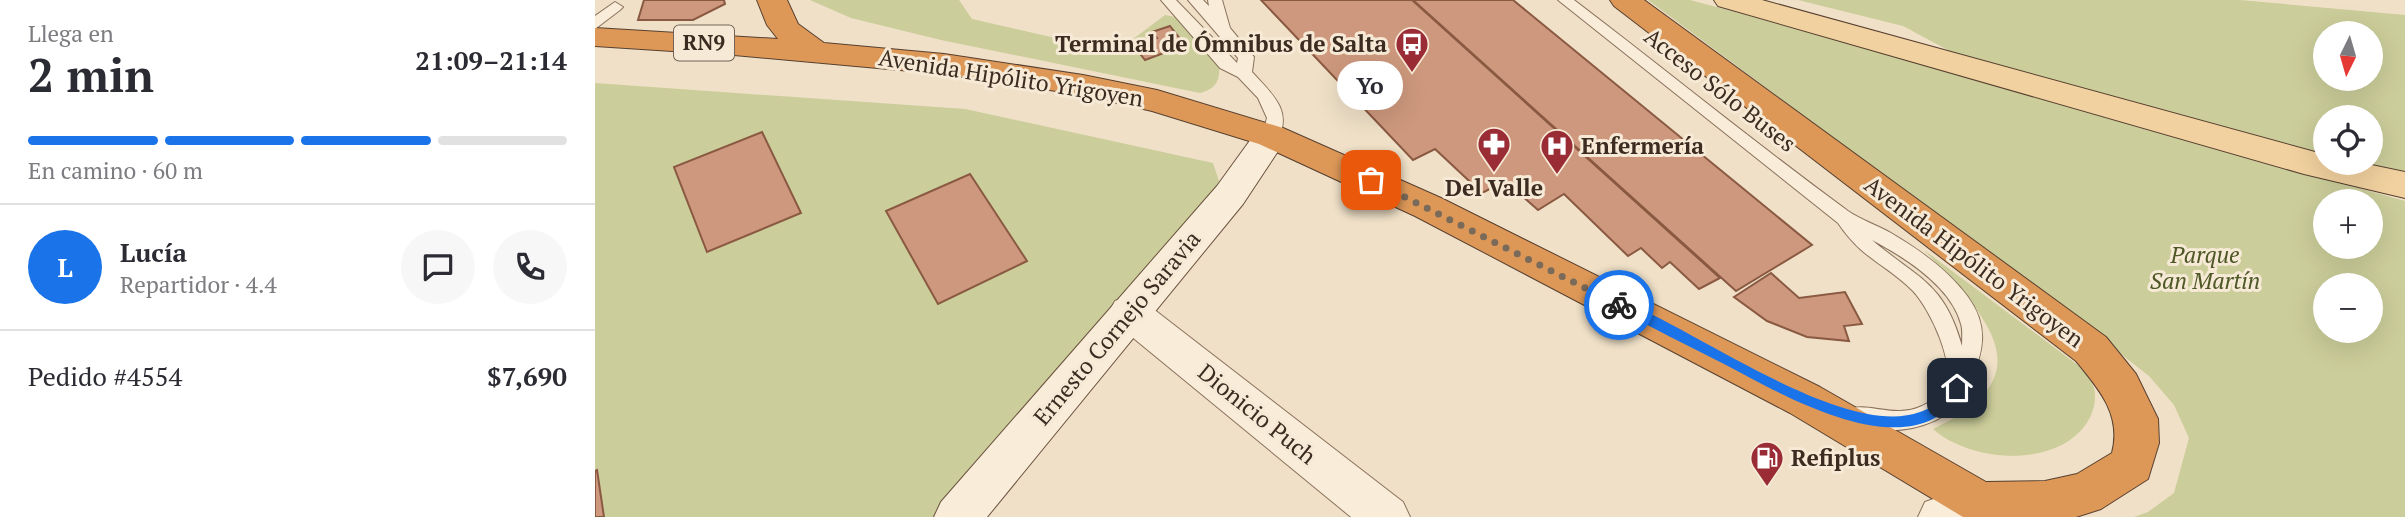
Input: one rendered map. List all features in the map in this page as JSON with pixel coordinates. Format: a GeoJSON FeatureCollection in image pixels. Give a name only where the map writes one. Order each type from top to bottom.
{"type":"FeatureCollection","features":[{"type":"Feature","properties":{"kind":"highway"},"geometry":{"type":"LineString","coordinates":[[772,0],[782,26],[791,37],[814,51]]}},
{"type":"Feature","properties":{"kind":"highway","name":"Avenida Hipólito Yrigoyen"},"geometry":{"type":"LineString","coordinates":[[814,51],[944,64],[1083,85],[1157,101],[1271,136],[1428,207],[1805,400],[1974,512],[2085,494],[2133,465],[2138,433],[2130,402],[2113,375],[2091,349],[1701,60],[1625,0]]}},
{"type":"Feature","properties":{"kind":"highway","name":"RN9"},"geometry":{"type":"LineString","coordinates":[[595,37],[814,51]]}},
{"type":"Feature","properties":{"kind":"main road"},"geometry":{"type":"LineString","coordinates":[[1729,0],[2304,162],[2405,185]]}},
{"type":"Feature","properties":{"kind":"street","name":"Ernesto Cornejo Saravia"},"geometry":{"type":"LineString","coordinates":[[958,517],[1230,195],[1271,136]]}},
{"type":"Feature","properties":{"kind":"street","name":"Dionicio Puch"},"geometry":{"type":"LineString","coordinates":[[1129,312],[1386,517]]}},
{"type":"Feature","properties":{"kind":"lane"},"geometry":{"type":"LineString","coordinates":[[1168,0],[1226,64],[1244,73],[1276,110],[1277,126],[1271,136]]}},
{"type":"Feature","properties":{"kind":"lane"},"geometry":{"type":"LineString","coordinates":[[1195,0],[1246,57],[1244,73]]}},
{"type":"Feature","properties":{"kind":"lane"},"geometry":{"type":"LineString","coordinates":[[1215,0],[1223,29]]}},
{"type":"Feature","properties":{"kind":"lane","name":"Acceso Sólo Buses"},"geometry":{"type":"LineString","coordinates":[[1565,0],[1845,218],[1882,234],[1899,247],[1938,277],[1965,306],[1972,326],[1973,345],[1957,388],[1947,402],[1922,418],[1881,422],[1852,416],[1805,400]]}},
{"type":"Feature","properties":{"kind":"lane"},"geometry":{"type":"LineString","coordinates":[[595,24],[615,7]]}},
{"type":"Feature","properties":{"kind":"green space"},"geometry":{"type":"Polygon","coordinates":[[[810,0],[959,0],[972,19],[1116,52],[1165,15],[1175,17],[1219,67],[1219,77],[1213,87],[1200,93],[941,40],[851,18],[810,0]]]}},
{"type":"Feature","properties":{"kind":"green space","name":"Parque San Martín"},"geometry":{"type":"Polygon","coordinates":[[[1648,0],[1690,0],[2362,189],[2313,189],[2313,259],[2383,259],[2383,195],[2405,201],[2405,517],[2134,517],[2148,512],[2174,493],[2189,438],[2174,405],[2149,376],[2057,304],[1648,0]]]}},
{"type":"Feature","properties":{"kind":"green space"},"geometry":{"type":"Polygon","coordinates":[[[1798,0],[2240,0],[2405,15],[2405,173],[2383,169],[2383,105],[2313,105],[2313,152],[1959,56],[1903,26],[1798,0]]]}},
{"type":"Feature","properties":{"kind":"green space"},"geometry":{"type":"Polygon","coordinates":[[[595,83],[965,109],[1213,163],[1220,184],[937,517],[595,517],[595,83]]]}},
{"type":"Feature","properties":{"kind":"green space"},"geometry":{"type":"Polygon","coordinates":[[[1924,250],[2083,369],[2094,388],[2095,402],[2086,424],[2072,438],[2054,448],[2034,454],[2012,456],[1989,454],[1968,448],[1933,429],[1968,408],[1989,387],[1997,366],[1995,344],[1984,321],[1924,250]]]}},
{"type":"Feature","properties":{"kind":"building"},"geometry":{"type":"Polygon","coordinates":[[[644,0],[724,0],[725,4],[693,20],[638,20],[644,0]]]}},
{"type":"Feature","properties":{"kind":"building","name":"Terminal de Ómnibus de Salta"},"geometry":{"type":"Polygon","coordinates":[[[1261,0],[1412,0],[1720,278],[1699,289],[1670,262],[1662,268],[1641,248],[1628,256],[1564,194],[1538,210],[1505,181],[1482,193],[1435,149],[1413,160],[1261,0]]]}},
{"type":"Feature","properties":{"kind":"building"},"geometry":{"type":"Polygon","coordinates":[[[1413,0],[1513,0],[1812,245],[1736,291],[1413,0]]]}},
{"type":"Feature","properties":{"kind":"building"},"geometry":{"type":"Polygon","coordinates":[[[1170,26],[1185,45],[1145,60],[1134,46],[1157,38],[1152,32],[1170,26]]]}},
{"type":"Feature","properties":{"kind":"building"},"geometry":{"type":"Polygon","coordinates":[[[762,132],[801,213],[707,252],[674,167],[762,132]]]}},
{"type":"Feature","properties":{"kind":"building"},"geometry":{"type":"Polygon","coordinates":[[[970,174],[1027,261],[938,304],[886,211],[970,174]]]}},
{"type":"Feature","properties":{"kind":"building"},"geometry":{"type":"Polygon","coordinates":[[[1771,273],[1799,298],[1845,292],[1862,324],[1844,326],[1849,341],[1807,337],[1767,321],[1734,297],[1771,273]]]}},
{"type":"Feature","properties":{"kind":"building"},"geometry":{"type":"Polygon","coordinates":[[[597,470],[604,517],[595,517],[597,470]]]}},
{"type":"Feature","properties":{"kind":"way so far"},"geometry":{"type":"LineString","coordinates":[[1371,180],[1619,305]]}},
{"type":"Feature","properties":{"kind":"place","name":"Terminal de Ómnibus de Salta"},"geometry":{"type":"Point","coordinates":[1412,74]}},
{"type":"Feature","properties":{"kind":"place","name":"Del Valle"},"geometry":{"type":"Point","coordinates":[1494,174]}},
{"type":"Feature","properties":{"kind":"place","name":"Enfermería"},"geometry":{"type":"Point","coordinates":[1557,176]}},
{"type":"Feature","properties":{"kind":"place","name":"Yo"},"geometry":{"type":"Point","coordinates":[1371,180]}},
{"type":"Feature","properties":{"kind":"place","name":"Refiplus"},"geometry":{"type":"Point","coordinates":[1767,488]}},
{"type":"Feature","properties":{"kind":"route"},"geometry":{"type":"LineString","coordinates":[[1619,305],[1805,400],[1852,416],[1881,422],[1922,418],[1947,402],[1957,388]]}}]}
